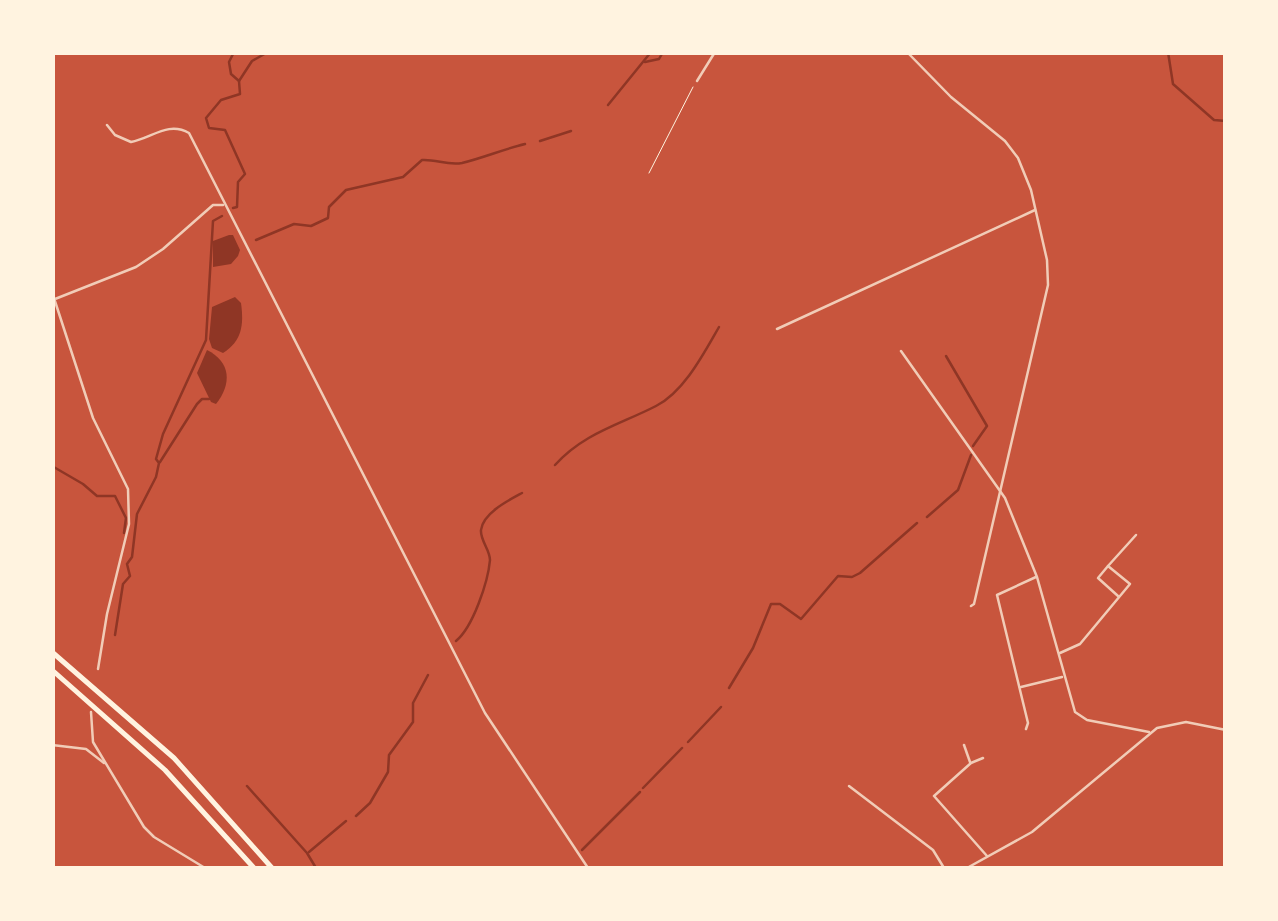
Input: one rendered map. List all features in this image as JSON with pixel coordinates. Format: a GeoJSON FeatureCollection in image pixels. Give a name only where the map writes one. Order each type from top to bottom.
{"type":"FeatureCollection","features":[{"type":"Feature","properties":{"kind":"highway"},"geometry":{"type":"LineString","coordinates":[[52,652],[174,758],[272,868]]}},
{"type":"Feature","properties":{"kind":"highway"},"geometry":{"type":"LineString","coordinates":[[52,670],[165,770],[254,868]]}},
{"type":"Feature","properties":{"kind":"street"},"geometry":{"type":"LineString","coordinates":[[696,81],[714,52]]}},
{"type":"Feature","properties":{"kind":"street"},"geometry":{"type":"LineString","coordinates":[[907,52],[951,97],[1005,141],[1018,158],[1036,209],[1047,260],[1048,284],[1002,492],[972,605]]}},
{"type":"Feature","properties":{"kind":"street"},"geometry":{"type":"LineString","coordinates":[[107,125],[114,135],[131,142],[160,130],[184,130],[218,188],[485,712],[588,868]]}},
{"type":"Feature","properties":{"kind":"street"},"geometry":{"type":"LineString","coordinates":[[55,299],[136,267],[213,206],[224,205]]}},
{"type":"Feature","properties":{"kind":"street"},"geometry":{"type":"LineString","coordinates":[[778,329],[1036,209]]}},
{"type":"Feature","properties":{"kind":"street"},"geometry":{"type":"LineString","coordinates":[[52,292],[92,418],[128,488],[129,524],[98,669]]}},
{"type":"Feature","properties":{"kind":"street"},"geometry":{"type":"LineString","coordinates":[[901,351],[1002,492],[1037,577],[1069,700],[1079,716],[1149,732]]}},
{"type":"Feature","properties":{"kind":"street"},"geometry":{"type":"LineString","coordinates":[[920,378],[928,372]]}},
{"type":"Feature","properties":{"kind":"street"},"geometry":{"type":"LineString","coordinates":[[1119,596],[1098,578],[1136,535]]}},
{"type":"Feature","properties":{"kind":"street"},"geometry":{"type":"LineString","coordinates":[[1059,653],[1080,644],[1130,584],[1108,566]]}},
{"type":"Feature","properties":{"kind":"street"},"geometry":{"type":"LineString","coordinates":[[1026,729],[997,595],[1037,577]]}},
{"type":"Feature","properties":{"kind":"street"},"geometry":{"type":"LineString","coordinates":[[1019,687],[1064,676]]}},
{"type":"Feature","properties":{"kind":"street"},"geometry":{"type":"LineString","coordinates":[[91,712],[93,742],[144,828],[205,868]]}},
{"type":"Feature","properties":{"kind":"street"},"geometry":{"type":"LineString","coordinates":[[968,868],[1038,828],[1149,732],[1166,724],[1186,722],[1226,730]]}},
{"type":"Feature","properties":{"kind":"street"},"geometry":{"type":"LineString","coordinates":[[52,745],[86,748],[108,767]]}},
{"type":"Feature","properties":{"kind":"street"},"geometry":{"type":"LineString","coordinates":[[964,745],[971,763]]}},
{"type":"Feature","properties":{"kind":"street"},"geometry":{"type":"LineString","coordinates":[[982,758],[934,796],[988,857]]}},
{"type":"Feature","properties":{"kind":"street"},"geometry":{"type":"LineString","coordinates":[[849,786],[932,850],[944,868]]}},
{"type":"Feature","properties":{"kind":"path"},"geometry":{"type":"LineString","coordinates":[[649,173],[696,81]]}},
{"type":"Feature","properties":{"kind":"shaded area"},"geometry":{"type":"Polygon","coordinates":[[[233,235],[240,250],[238,256],[231,264],[213,267],[213,241],[233,235]]]}},
{"type":"Feature","properties":{"kind":"shaded area"},"geometry":{"type":"Polygon","coordinates":[[[235,297],[241,303],[242,325],[238,338],[223,353],[212,348],[209,339],[212,307],[235,297]]]}},
{"type":"Feature","properties":{"kind":"shaded area"},"geometry":{"type":"Polygon","coordinates":[[[207,350],[221,361],[227,374],[225,389],[216,404],[211,402],[197,373],[207,350]]]}},
{"type":"Feature","properties":{"kind":"waterway"},"geometry":{"type":"LineString","coordinates":[[233,208],[237,207],[238,182],[245,174],[225,130],[209,128],[206,118],[221,100],[240,94],[239,81],[231,74],[229,62],[234,52]]}},
{"type":"Feature","properties":{"kind":"waterway"},"geometry":{"type":"LineString","coordinates":[[239,81],[252,61],[268,52]]}},
{"type":"Feature","properties":{"kind":"waterway"},"geometry":{"type":"LineString","coordinates":[[608,105],[651,52]]}},
{"type":"Feature","properties":{"kind":"waterway"},"geometry":{"type":"LineString","coordinates":[[645,62],[659,59],[663,52]]}},
{"type":"Feature","properties":{"kind":"waterway"},"geometry":{"type":"LineString","coordinates":[[1168,52],[1173,84],[1214,120],[1226,121]]}},
{"type":"Feature","properties":{"kind":"waterway"},"geometry":{"type":"LineString","coordinates":[[540,141],[571,131]]}},
{"type":"Feature","properties":{"kind":"waterway"},"geometry":{"type":"LineString","coordinates":[[256,240],[294,224],[311,226],[328,218],[329,207],[346,190],[403,177],[422,160],[462,163],[525,144]]}},
{"type":"Feature","properties":{"kind":"waterway"},"geometry":{"type":"LineString","coordinates":[[115,635],[123,584],[130,576],[127,564],[132,557],[137,514],[156,477],[163,434],[206,340],[213,221],[222,216]]}},
{"type":"Feature","properties":{"kind":"waterway"},"geometry":{"type":"LineString","coordinates":[[555,465],[590,437],[666,400],[692,371],[719,327]]}},
{"type":"Feature","properties":{"kind":"waterway"},"geometry":{"type":"LineString","coordinates":[[946,356],[987,426],[973,446]]}},
{"type":"Feature","properties":{"kind":"waterway"},"geometry":{"type":"LineString","coordinates":[[160,462],[197,404],[209,399]]}},
{"type":"Feature","properties":{"kind":"waterway"},"geometry":{"type":"LineString","coordinates":[[927,517],[958,490],[971,455]]}},
{"type":"Feature","properties":{"kind":"waterway"},"geometry":{"type":"LineString","coordinates":[[52,466],[97,496],[115,496],[126,518],[124,533]]}},
{"type":"Feature","properties":{"kind":"waterway"},"geometry":{"type":"LineString","coordinates":[[456,641],[474,615],[486,580],[490,560],[481,534],[483,524],[497,508],[522,493]]}},
{"type":"Feature","properties":{"kind":"waterway"},"geometry":{"type":"LineString","coordinates":[[729,688],[753,648],[771,604],[780,604],[801,619],[838,576],[860,573],[917,523]]}},
{"type":"Feature","properties":{"kind":"waterway"},"geometry":{"type":"LineString","coordinates":[[356,816],[370,803],[388,772],[389,755],[413,722],[413,703],[428,675]]}},
{"type":"Feature","properties":{"kind":"waterway"},"geometry":{"type":"LineString","coordinates":[[688,742],[721,707]]}},
{"type":"Feature","properties":{"kind":"waterway"},"geometry":{"type":"LineString","coordinates":[[643,788],[682,748]]}},
{"type":"Feature","properties":{"kind":"waterway"},"geometry":{"type":"LineString","coordinates":[[247,786],[316,868]]}},
{"type":"Feature","properties":{"kind":"waterway"},"geometry":{"type":"LineString","coordinates":[[582,850],[640,792]]}},
{"type":"Feature","properties":{"kind":"waterway"},"geometry":{"type":"LineString","coordinates":[[309,852],[346,821]]}}]}
